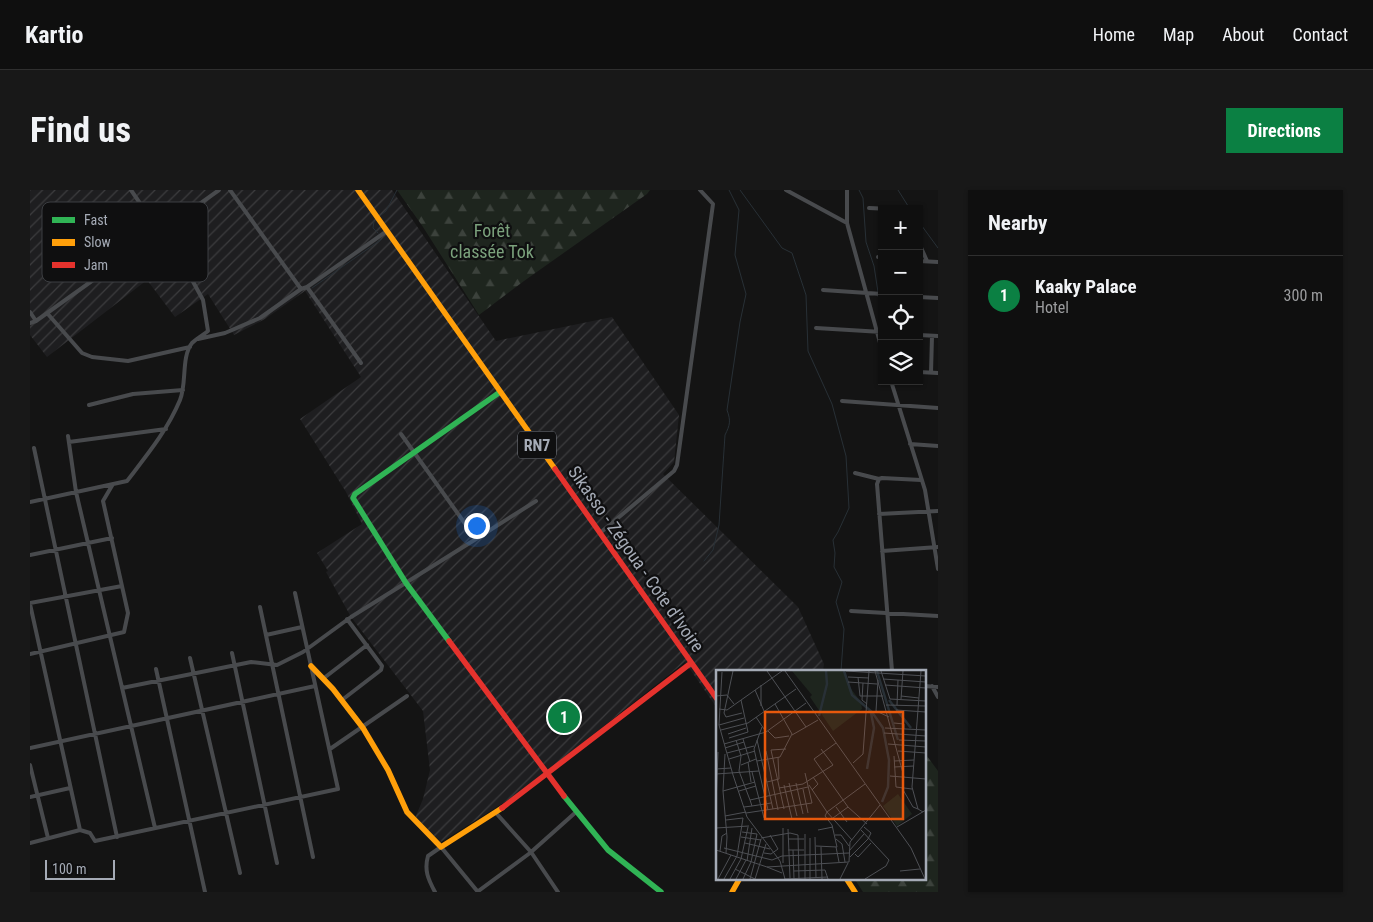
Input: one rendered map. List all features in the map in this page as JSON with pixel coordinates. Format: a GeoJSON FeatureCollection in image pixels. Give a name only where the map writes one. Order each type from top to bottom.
{"type":"FeatureCollection","features":[{"type":"Feature","properties":{"kind":"main road","name":"Sikasso - Zégoua - Cote d'Ivoire"},"geometry":{"type":"LineString","coordinates":[[358,190],[690,664],[716,698]]}},
{"type":"Feature","properties":{"kind":"main road"},"geometry":{"type":"LineString","coordinates":[[500,392],[355,494],[353,498],[406,583],[547,775],[608,850],[661,892]]}},
{"type":"Feature","properties":{"kind":"main road"},"geometry":{"type":"LineString","coordinates":[[311,666],[324,678],[362,727],[389,770],[405,809],[416,823],[441,847],[496,813],[690,664]]}},
{"type":"Feature","properties":{"kind":"main road"},"geometry":{"type":"LineString","coordinates":[[732,892],[739,880]]}},
{"type":"Feature","properties":{"kind":"main road"},"geometry":{"type":"LineString","coordinates":[[847,880],[855,892]]}},
{"type":"Feature","properties":{"kind":"street"},"geometry":{"type":"LineString","coordinates":[[131,190],[139,202]]}},
{"type":"Feature","properties":{"kind":"street"},"geometry":{"type":"LineString","coordinates":[[202,202],[219,190]]}},
{"type":"Feature","properties":{"kind":"street"},"geometry":{"type":"LineString","coordinates":[[230,190],[300,289]]}},
{"type":"Feature","properties":{"kind":"street"},"geometry":{"type":"LineString","coordinates":[[600,533],[674,471],[677,465],[712,204],[700,190]]}},
{"type":"Feature","properties":{"kind":"street"},"geometry":{"type":"LineString","coordinates":[[786,190],[847,223]]}},
{"type":"Feature","properties":{"kind":"street"},"geometry":{"type":"LineString","coordinates":[[847,190],[847,223],[879,340]]}},
{"type":"Feature","properties":{"kind":"street"},"geometry":{"type":"LineString","coordinates":[[869,208],[878,208]]}},
{"type":"Feature","properties":{"kind":"street"},"geometry":{"type":"LineString","coordinates":[[198,339],[225,333],[260,318],[300,289],[307,287],[387,232]]}},
{"type":"Feature","properties":{"kind":"street"},"geometry":{"type":"LineString","coordinates":[[922,250],[927,262]]}},
{"type":"Feature","properties":{"kind":"street"},"geometry":{"type":"LineString","coordinates":[[923,262],[938,262]]}},
{"type":"Feature","properties":{"kind":"street"},"geometry":{"type":"LineString","coordinates":[[30,323],[89,282]]}},
{"type":"Feature","properties":{"kind":"street"},"geometry":{"type":"LineString","coordinates":[[30,502],[127,482],[160,439],[181,398],[187,354],[198,339],[208,331],[203,300],[193,282]]}},
{"type":"Feature","properties":{"kind":"street"},"geometry":{"type":"LineString","coordinates":[[307,287],[361,363]]}},
{"type":"Feature","properties":{"kind":"street"},"geometry":{"type":"LineString","coordinates":[[823,290],[878,294]]}},
{"type":"Feature","properties":{"kind":"street"},"geometry":{"type":"LineString","coordinates":[[923,296],[938,298]]}},
{"type":"Feature","properties":{"kind":"street"},"geometry":{"type":"LineString","coordinates":[[30,312],[36,320]]}},
{"type":"Feature","properties":{"kind":"street"},"geometry":{"type":"LineString","coordinates":[[47,312],[82,353],[92,357],[128,361],[190,348]]}},
{"type":"Feature","properties":{"kind":"street"},"geometry":{"type":"LineString","coordinates":[[816,328],[876,332]]}},
{"type":"Feature","properties":{"kind":"street"},"geometry":{"type":"LineString","coordinates":[[923,335],[938,336]]}},
{"type":"Feature","properties":{"kind":"street"},"geometry":{"type":"LineString","coordinates":[[931,373],[932,336]]}},
{"type":"Feature","properties":{"kind":"street"},"geometry":{"type":"LineString","coordinates":[[923,372],[938,373]]}},
{"type":"Feature","properties":{"kind":"street"},"geometry":{"type":"LineString","coordinates":[[892,385],[921,480],[936,547],[938,569]]}},
{"type":"Feature","properties":{"kind":"street"},"geometry":{"type":"LineString","coordinates":[[89,405],[133,394],[183,390]]}},
{"type":"Feature","properties":{"kind":"street"},"geometry":{"type":"LineString","coordinates":[[842,401],[938,408]]}},
{"type":"Feature","properties":{"kind":"street"},"geometry":{"type":"LineString","coordinates":[[69,442],[166,429]]}},
{"type":"Feature","properties":{"kind":"street"},"geometry":{"type":"LineString","coordinates":[[401,434],[476,539]]}},
{"type":"Feature","properties":{"kind":"street"},"geometry":{"type":"LineString","coordinates":[[68,436],[76,492],[155,828]]}},
{"type":"Feature","properties":{"kind":"street"},"geometry":{"type":"LineString","coordinates":[[910,444],[938,446]]}},
{"type":"Feature","properties":{"kind":"street"},"geometry":{"type":"LineString","coordinates":[[34,448],[116,837]]}},
{"type":"Feature","properties":{"kind":"street"},"geometry":{"type":"LineString","coordinates":[[854,473],[878,480],[882,478],[921,480]]}},
{"type":"Feature","properties":{"kind":"street"},"geometry":{"type":"LineString","coordinates":[[878,480],[876,484],[892,670]]}},
{"type":"Feature","properties":{"kind":"street"},"geometry":{"type":"LineString","coordinates":[[30,654],[124,632],[128,613],[103,501],[113,484]]}},
{"type":"Feature","properties":{"kind":"street"},"geometry":{"type":"LineString","coordinates":[[122,688],[251,662],[277,665],[307,649],[347,619],[536,500]]}},
{"type":"Feature","properties":{"kind":"street"},"geometry":{"type":"LineString","coordinates":[[879,514],[938,511]]}},
{"type":"Feature","properties":{"kind":"street"},"geometry":{"type":"LineString","coordinates":[[30,555],[112,538]]}},
{"type":"Feature","properties":{"kind":"street"},"geometry":{"type":"LineString","coordinates":[[882,551],[936,547]]}},
{"type":"Feature","properties":{"kind":"street"},"geometry":{"type":"LineString","coordinates":[[80,830],[30,603],[122,586]]}},
{"type":"Feature","properties":{"kind":"street"},"geometry":{"type":"LineString","coordinates":[[30,843],[80,830],[90,833],[95,841],[338,789],[294,593]]}},
{"type":"Feature","properties":{"kind":"street"},"geometry":{"type":"LineString","coordinates":[[260,607],[313,856]]}},
{"type":"Feature","properties":{"kind":"street"},"geometry":{"type":"LineString","coordinates":[[851,611],[938,616]]}},
{"type":"Feature","properties":{"kind":"street"},"geometry":{"type":"LineString","coordinates":[[342,700],[381,670],[381,663],[347,619]]}},
{"type":"Feature","properties":{"kind":"street"},"geometry":{"type":"LineString","coordinates":[[266,635],[302,627]]}},
{"type":"Feature","properties":{"kind":"street"},"geometry":{"type":"LineString","coordinates":[[324,678],[367,645]]}},
{"type":"Feature","properties":{"kind":"street"},"geometry":{"type":"LineString","coordinates":[[232,654],[277,863]]}},
{"type":"Feature","properties":{"kind":"street"},"geometry":{"type":"LineString","coordinates":[[190,658],[240,873]]}},
{"type":"Feature","properties":{"kind":"street"},"geometry":{"type":"LineString","coordinates":[[156,669],[205,892]]}},
{"type":"Feature","properties":{"kind":"street"},"geometry":{"type":"LineString","coordinates":[[30,748],[315,686]]}},
{"type":"Feature","properties":{"kind":"street"},"geometry":{"type":"LineString","coordinates":[[926,686],[938,687]]}},
{"type":"Feature","properties":{"kind":"street"},"geometry":{"type":"LineString","coordinates":[[932,686],[938,697]]}},
{"type":"Feature","properties":{"kind":"street"},"geometry":{"type":"LineString","coordinates":[[330,750],[407,696]]}},
{"type":"Feature","properties":{"kind":"street"},"geometry":{"type":"LineString","coordinates":[[30,765],[48,838]]}},
{"type":"Feature","properties":{"kind":"street"},"geometry":{"type":"LineString","coordinates":[[30,797],[70,788]]}},
{"type":"Feature","properties":{"kind":"street"},"geometry":{"type":"LineString","coordinates":[[435,892],[427,877],[426,864],[428,856],[441,847],[478,892],[531,852],[576,812]]}},
{"type":"Feature","properties":{"kind":"street"},"geometry":{"type":"LineString","coordinates":[[496,813],[531,852],[558,892]]}},
{"type":"Feature","properties":{"kind":"shaded area"},"geometry":{"type":"Polygon","coordinates":[[[30,190],[392,190],[496,341],[612,317],[679,415],[674,462],[663,474],[798,607],[824,664],[823,670],[716,670],[716,707],[685,662],[519,793],[441,842],[415,818],[423,799],[430,770],[423,711],[351,617],[317,553],[362,524],[346,492],[300,419],[361,377],[305,291],[265,319],[234,335],[208,294],[175,317],[149,282],[208,282],[208,202],[42,202],[42,282],[144,282],[47,357],[30,335],[30,190]]]}},
{"type":"Feature","properties":{"kind":"green space","name":"Forêt classée Tok"},"geometry":{"type":"Polygon","coordinates":[[[397,190],[650,190],[479,315],[397,190]]]}},
{"type":"Feature","properties":{"kind":"green space"},"geometry":{"type":"Polygon","coordinates":[[[926,755],[938,771],[938,892],[863,892],[855,880],[926,880],[926,755]]]}},
{"type":"Feature","properties":{"kind":"waterway"},"geometry":{"type":"LineString","coordinates":[[381,215],[386,211],[397,190]]}},
{"type":"Feature","properties":{"kind":"waterway"},"geometry":{"type":"LineString","coordinates":[[704,561],[713,550],[719,525],[725,435],[729,423],[727,410],[746,294],[735,255],[739,210],[729,190]]}},
{"type":"Feature","properties":{"kind":"waterway"},"geometry":{"type":"LineString","coordinates":[[740,190],[782,248],[792,253],[806,295],[808,351],[832,404],[846,456],[849,508],[833,540],[835,553],[834,567],[842,582],[836,602],[844,629],[841,670]]}},
{"type":"Feature","properties":{"kind":"waterway"},"geometry":{"type":"LineString","coordinates":[[859,190],[863,198],[866,242],[874,266],[878,292]]}},
{"type":"Feature","properties":{"kind":"waterway"},"geometry":{"type":"LineString","coordinates":[[898,190],[907,205]]}},
{"type":"Feature","properties":{"kind":"waterway"},"geometry":{"type":"LineString","coordinates":[[374,221],[373,228],[378,233]]}},
{"type":"Feature","properties":{"kind":"waterway"},"geometry":{"type":"LineString","coordinates":[[923,227],[938,248]]}},
{"type":"Feature","properties":{"kind":"waterway"},"geometry":{"type":"LineString","coordinates":[[312,288],[382,239]]}},
{"type":"Feature","properties":{"kind":"traffic: fast"},"geometry":{"type":"LineString","coordinates":[[449,641],[406,583],[353,498],[355,494],[500,392]]}},
{"type":"Feature","properties":{"kind":"traffic: fast"},"geometry":{"type":"LineString","coordinates":[[564,796],[608,850],[661,892]]}},
{"type":"Feature","properties":{"kind":"traffic: slow"},"geometry":{"type":"LineString","coordinates":[[358,190],[555,469]]}},
{"type":"Feature","properties":{"kind":"traffic: slow"},"geometry":{"type":"LineString","coordinates":[[311,666],[333,689],[363,728],[388,770],[407,812],[441,847],[502,808]]}},
{"type":"Feature","properties":{"kind":"traffic: slow"},"geometry":{"type":"LineString","coordinates":[[732,892],[739,880]]}},
{"type":"Feature","properties":{"kind":"traffic: slow"},"geometry":{"type":"LineString","coordinates":[[847,880],[855,892]]}},
{"type":"Feature","properties":{"kind":"traffic: jam"},"geometry":{"type":"LineString","coordinates":[[555,469],[716,698]]}},
{"type":"Feature","properties":{"kind":"traffic: jam"},"geometry":{"type":"LineString","coordinates":[[449,641],[564,796]]}},
{"type":"Feature","properties":{"kind":"traffic: jam"},"geometry":{"type":"LineString","coordinates":[[502,808],[691,663]]}},
{"type":"Feature","properties":{"kind":"place","name":"Kaaky Palace"},"geometry":{"type":"Point","coordinates":[564,717]}}]}
